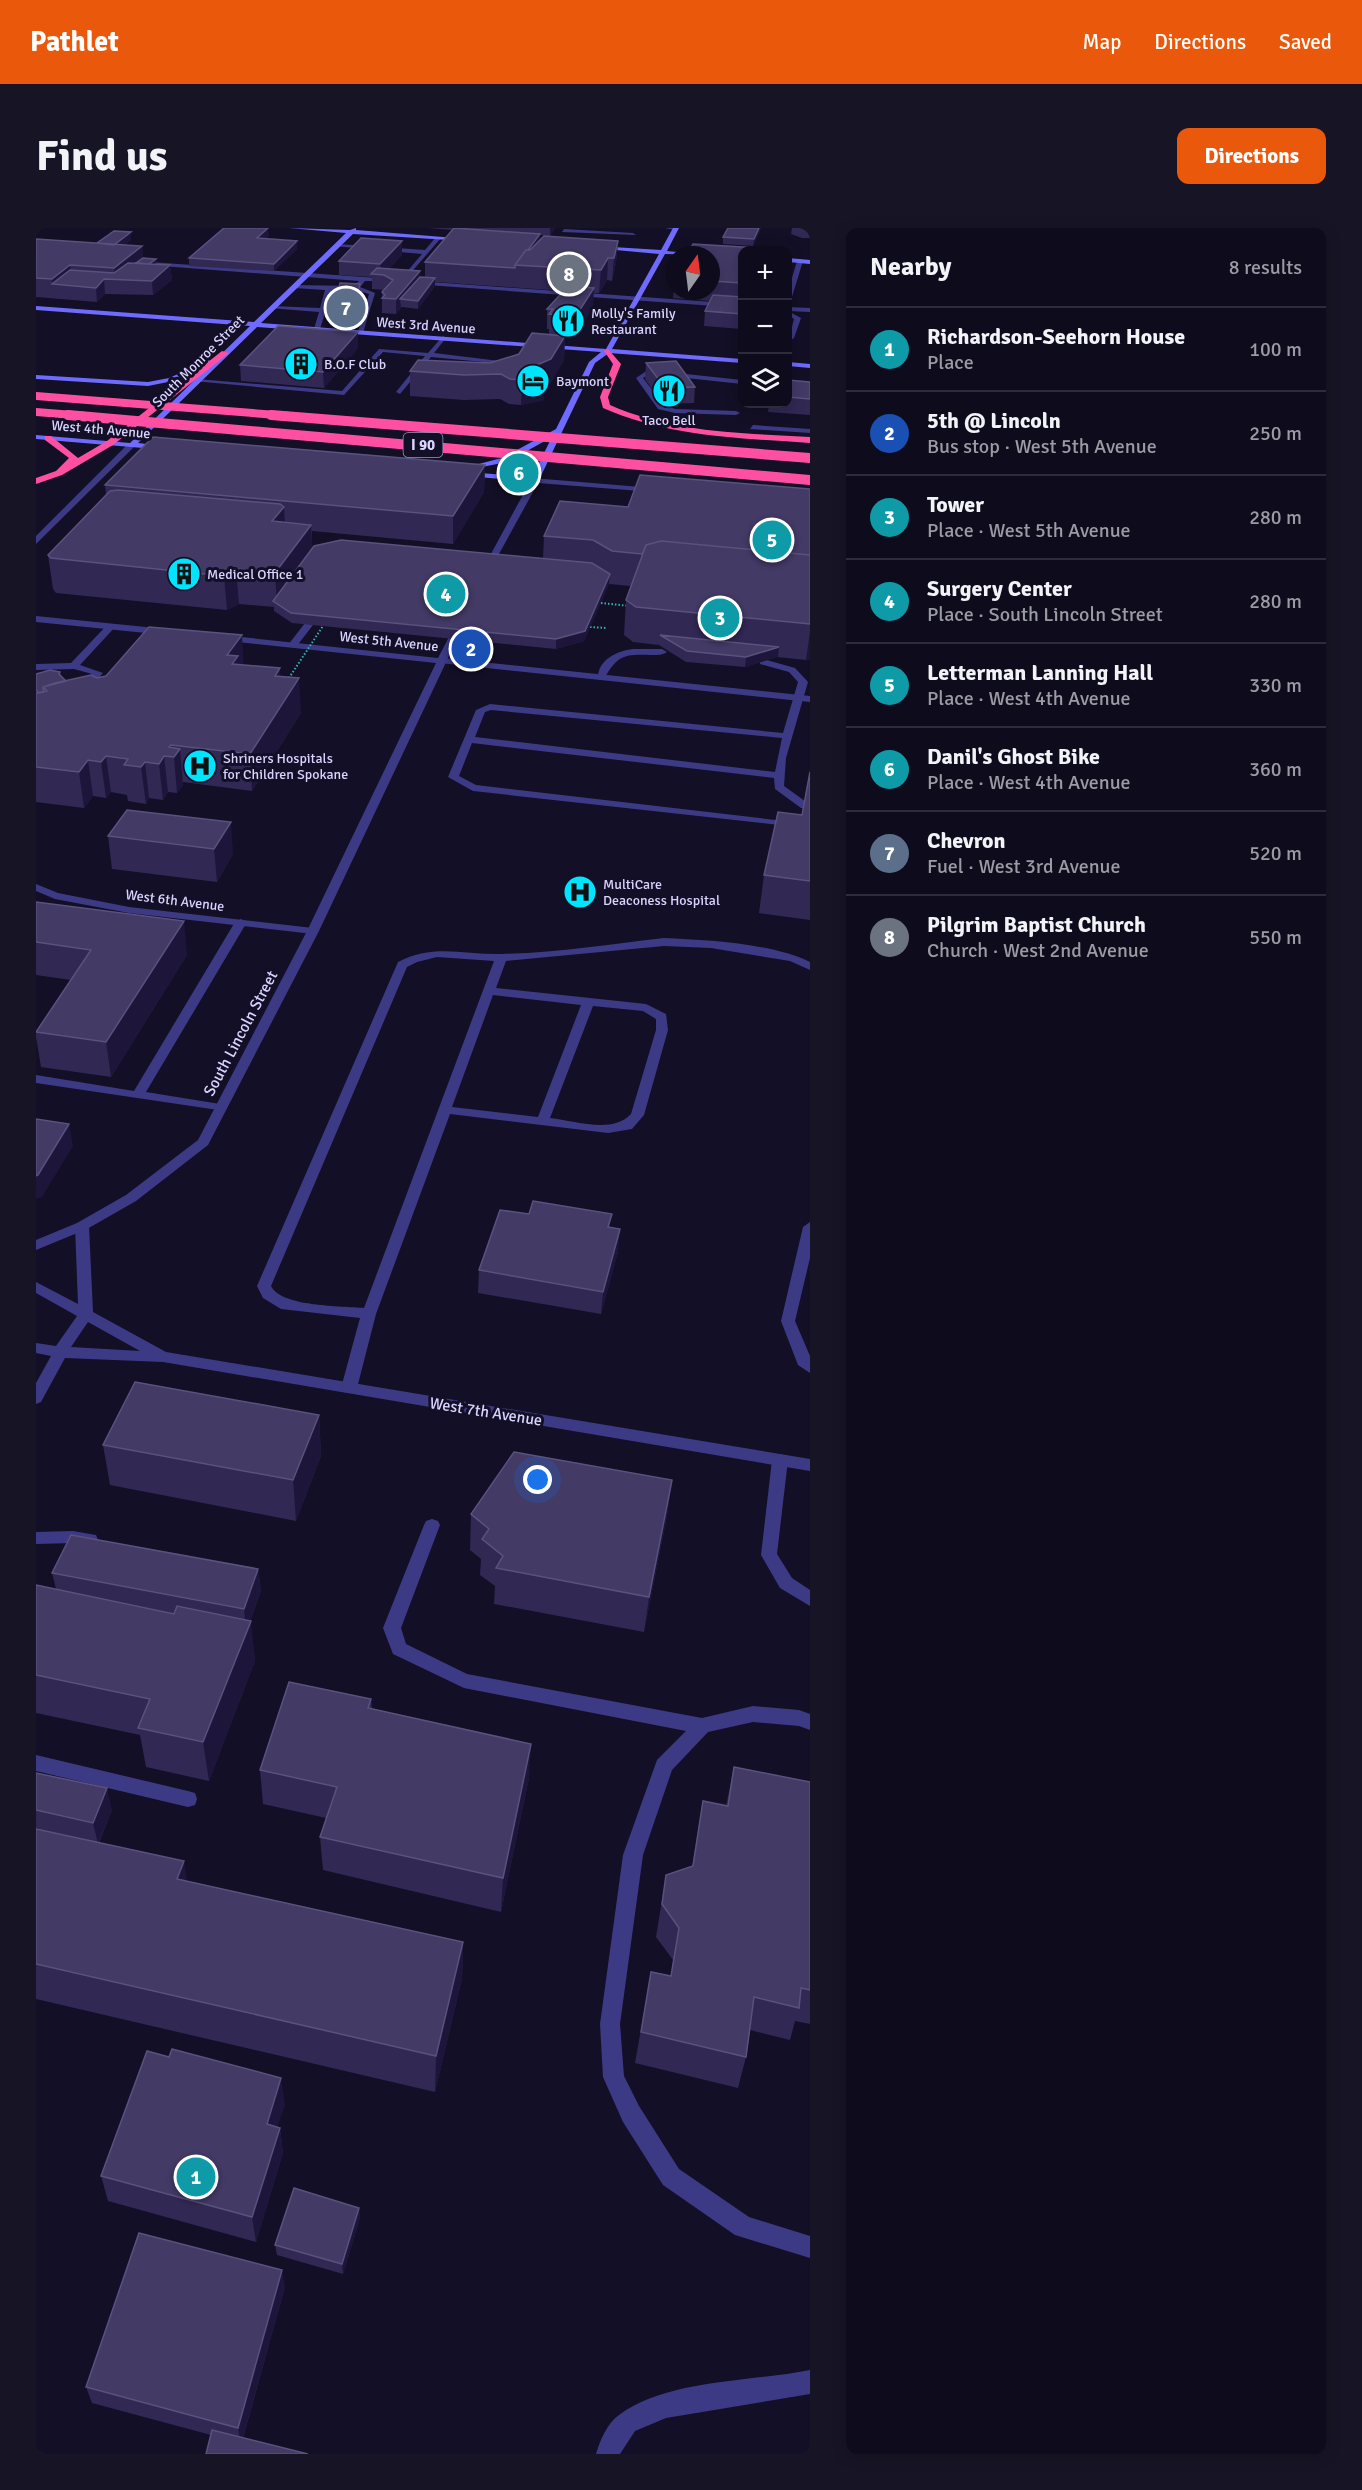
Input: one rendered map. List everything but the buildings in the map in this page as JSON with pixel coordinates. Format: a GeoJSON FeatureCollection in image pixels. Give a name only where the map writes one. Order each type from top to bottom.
{"type":"FeatureCollection","features":[{"type":"Feature","properties":{"kind":"highway"},"geometry":{"type":"LineString","coordinates":[[608,351],[617,364],[604,397],[606,406],[624,416],[650,425],[686,431],[810,440]]}},
{"type":"Feature","properties":{"kind":"highway"},"geometry":{"type":"LineString","coordinates":[[36,481],[59,473],[110,443],[225,353]]}},
{"type":"Feature","properties":{"kind":"highway"},"geometry":{"type":"LineString","coordinates":[[36,388],[393,424]]}},
{"type":"Feature","properties":{"kind":"highway","name":"I 90"},"geometry":{"type":"LineString","coordinates":[[36,396],[810,458]]}},
{"type":"Feature","properties":{"kind":"highway","name":"I 90"},"geometry":{"type":"LineString","coordinates":[[36,412],[810,480]]}},
{"type":"Feature","properties":{"kind":"highway"},"geometry":{"type":"LineString","coordinates":[[36,419],[287,433]]}},
{"type":"Feature","properties":{"kind":"highway"},"geometry":{"type":"LineString","coordinates":[[48,438],[74,458],[59,473]]}},
{"type":"Feature","properties":{"kind":"main road"},"geometry":{"type":"LineString","coordinates":[[292,228],[353,230],[473,240]]}},
{"type":"Feature","properties":{"kind":"main road"},"geometry":{"type":"LineString","coordinates":[[557,431],[504,460],[460,471],[535,480],[592,362],[608,351],[676,228]]}},
{"type":"Feature","properties":{"kind":"main road","name":"South Monroe Street"},"geometry":{"type":"LineString","coordinates":[[132,445],[353,230]]}},
{"type":"Feature","properties":{"kind":"main road"},"geometry":{"type":"LineString","coordinates":[[588,247],[666,252]]}},
{"type":"Feature","properties":{"kind":"main road"},"geometry":{"type":"LineString","coordinates":[[792,260],[810,262]]}},
{"type":"Feature","properties":{"kind":"main road","name":"West 3rd Avenue"},"geometry":{"type":"LineString","coordinates":[[36,308],[738,361]]}},
{"type":"Feature","properties":{"kind":"main road"},"geometry":{"type":"LineString","coordinates":[[36,377],[132,385],[160,383],[190,372],[225,353]]}},
{"type":"Feature","properties":{"kind":"main road"},"geometry":{"type":"LineString","coordinates":[[792,364],[810,366]]}},
{"type":"Feature","properties":{"kind":"main road","name":"West 4th Avenue"},"geometry":{"type":"LineString","coordinates":[[36,437],[174,448]]}},
{"type":"Feature","properties":{"kind":"street"},"geometry":{"type":"LineString","coordinates":[[668,228],[676,228]]}},
{"type":"Feature","properties":{"kind":"street"},"geometry":{"type":"LineString","coordinates":[[561,238],[565,230],[633,235]]}},
{"type":"Feature","properties":{"kind":"street"},"geometry":{"type":"LineString","coordinates":[[408,274],[438,237]]}},
{"type":"Feature","properties":{"kind":"street"},"geometry":{"type":"LineString","coordinates":[[337,246],[426,252]]}},
{"type":"Feature","properties":{"kind":"street"},"geometry":{"type":"LineString","coordinates":[[792,287],[800,261]]}},
{"type":"Feature","properties":{"kind":"street"},"geometry":{"type":"LineString","coordinates":[[142,264],[397,281]]}},
{"type":"Feature","properties":{"kind":"street"},"geometry":{"type":"LineString","coordinates":[[356,288],[364,279]]}},
{"type":"Feature","properties":{"kind":"street"},"geometry":{"type":"LineString","coordinates":[[409,282],[738,308]]}},
{"type":"Feature","properties":{"kind":"street"},"geometry":{"type":"LineString","coordinates":[[294,286],[356,288],[372,293],[361,332]]}},
{"type":"Feature","properties":{"kind":"street"},"geometry":{"type":"LineString","coordinates":[[317,329],[329,288]]}},
{"type":"Feature","properties":{"kind":"street"},"geometry":{"type":"LineString","coordinates":[[365,316],[357,308],[369,302]]}},
{"type":"Feature","properties":{"kind":"street"},"geometry":{"type":"LineString","coordinates":[[272,308],[325,305],[336,311],[325,305]]}},
{"type":"Feature","properties":{"kind":"street"},"geometry":{"type":"LineString","coordinates":[[693,309],[738,308]]}},
{"type":"Feature","properties":{"kind":"street"},"geometry":{"type":"LineString","coordinates":[[792,309],[810,310]]}},
{"type":"Feature","properties":{"kind":"street"},"geometry":{"type":"LineString","coordinates":[[792,315],[798,318],[792,335]]}},
{"type":"Feature","properties":{"kind":"street"},"geometry":{"type":"LineString","coordinates":[[400,392],[443,338]]}},
{"type":"Feature","properties":{"kind":"street"},"geometry":{"type":"LineString","coordinates":[[197,381],[344,393],[381,350],[520,364]]}},
{"type":"Feature","properties":{"kind":"street"},"geometry":{"type":"LineString","coordinates":[[736,413],[675,411],[661,407],[639,378],[648,372],[659,372],[738,382]]}},
{"type":"Feature","properties":{"kind":"street"},"geometry":{"type":"LineString","coordinates":[[753,427],[810,431]]}},
{"type":"Feature","properties":{"kind":"street","name":"South Monroe Street"},"geometry":{"type":"LineString","coordinates":[[36,542],[132,445]]}},
{"type":"Feature","properties":{"kind":"street"},"geometry":{"type":"LineString","coordinates":[[490,563],[535,480],[661,491]]}},
{"type":"Feature","properties":{"kind":"street"},"geometry":{"type":"LineString","coordinates":[[36,619],[179,633]]}},
{"type":"Feature","properties":{"kind":"street"},"geometry":{"type":"LineString","coordinates":[[293,645],[308,625]]}},
{"type":"Feature","properties":{"kind":"street"},"geometry":{"type":"LineString","coordinates":[[74,666],[111,626]]}},
{"type":"Feature","properties":{"kind":"street","name":"West 5th Avenue"},"geometry":{"type":"LineString","coordinates":[[213,637],[810,699]]}},
{"type":"Feature","properties":{"kind":"street","name":"South Lincoln Street"},"geometry":{"type":"LineString","coordinates":[[82,1226],[131,1198],[203,1142],[313,931],[452,639]]}},
{"type":"Feature","properties":{"kind":"street"},"geometry":{"type":"LineString","coordinates":[[601,677],[606,663],[624,652],[662,652]]}},
{"type":"Feature","properties":{"kind":"street"},"geometry":{"type":"LineString","coordinates":[[763,662],[792,670],[803,682],[787,736],[779,787],[805,806]]}},
{"type":"Feature","properties":{"kind":"street"},"geometry":{"type":"LineString","coordinates":[[36,667],[74,666],[98,673],[84,690],[71,694]]}},
{"type":"Feature","properties":{"kind":"street"},"geometry":{"type":"LineString","coordinates":[[787,736],[490,707],[481,710],[453,777],[473,788],[801,826]]}},
{"type":"Feature","properties":{"kind":"street"},"geometry":{"type":"LineString","coordinates":[[467,739],[780,776]]}},
{"type":"Feature","properties":{"kind":"street","name":"West 6th Avenue"},"geometry":{"type":"LineString","coordinates":[[36,887],[55,896],[118,908],[313,931]]}},
{"type":"Feature","properties":{"kind":"street"},"geometry":{"type":"LineString","coordinates":[[138,1095],[241,922]]}},
{"type":"Feature","properties":{"kind":"street"},"geometry":{"type":"LineString","coordinates":[[369,1314],[286,1305],[267,1295],[264,1286],[402,965],[413,957],[430,954],[501,958],[664,942],[711,944],[793,958],[810,966]]}},
{"type":"Feature","properties":{"kind":"street"},"geometry":{"type":"LineString","coordinates":[[349,1388],[369,1314],[501,958]]}},
{"type":"Feature","properties":{"kind":"street"},"geometry":{"type":"LineString","coordinates":[[446,1110],[608,1129],[627,1126],[637,1115],[662,1030],[662,1017],[646,1008],[490,991]]}},
{"type":"Feature","properties":{"kind":"street"},"geometry":{"type":"LineString","coordinates":[[542,1123],[588,1002]]}},
{"type":"Feature","properties":{"kind":"street"},"geometry":{"type":"LineString","coordinates":[[36,1079],[220,1108]]}},
{"type":"Feature","properties":{"kind":"street"},"geometry":{"type":"LineString","coordinates":[[36,1245],[82,1226],[86,1313],[60,1352],[36,1398]]}},
{"type":"Feature","properties":{"kind":"street"},"geometry":{"type":"LineString","coordinates":[[810,1227],[788,1321],[806,1365],[810,1368]]}},
{"type":"Feature","properties":{"kind":"street","name":"West 7th Avenue"},"geometry":{"type":"LineString","coordinates":[[36,1287],[163,1357]]}},
{"type":"Feature","properties":{"kind":"street","name":"West 7th Avenue"},"geometry":{"type":"LineString","coordinates":[[36,1348],[60,1352],[163,1357],[810,1465]]}},
{"type":"Feature","properties":{"kind":"street"},"geometry":{"type":"LineString","coordinates":[[780,1460],[769,1555],[786,1583],[810,1599]]}},
{"type":"Feature","properties":{"kind":"street"},"geometry":{"type":"LineString","coordinates":[[432,1525],[392,1628],[399,1649],[464,1681],[702,1726],[753,1714],[799,1718],[810,1722]]}},
{"type":"Feature","properties":{"kind":"street"},"geometry":{"type":"LineString","coordinates":[[36,1538],[73,1537],[109,1544]]}},
{"type":"Feature","properties":{"kind":"street"},"geometry":{"type":"LineString","coordinates":[[702,1726],[664,1766],[633,1855],[610,2024],[614,2077],[632,2114],[671,2177],[743,2227],[810,2247]]}},
{"type":"Feature","properties":{"kind":"street"},"geometry":{"type":"LineString","coordinates":[[36,1763],[188,1799]]}},
{"type":"Feature","properties":{"kind":"street"},"geometry":{"type":"LineString","coordinates":[[608,2454],[626,2424],[670,2404],[783,2389],[810,2382]]}},
{"type":"Feature","properties":{"kind":"path"},"geometry":{"type":"LineString","coordinates":[[601,603],[633,606]]}},
{"type":"Feature","properties":{"kind":"path"},"geometry":{"type":"LineString","coordinates":[[286,683],[322,626]]}},
{"type":"Feature","properties":{"kind":"place","name":"Pilgrim Baptist Church"},"geometry":{"type":"Point","coordinates":[569,274]}},
{"type":"Feature","properties":{"kind":"place","name":"Chevron"},"geometry":{"type":"Point","coordinates":[346,308]}},
{"type":"Feature","properties":{"kind":"place","name":"Molly's Family Restaurant"},"geometry":{"type":"Point","coordinates":[568,321]}},
{"type":"Feature","properties":{"kind":"place","name":"B.O.F Club"},"geometry":{"type":"Point","coordinates":[301,364]}},
{"type":"Feature","properties":{"kind":"place","name":"Baymont"},"geometry":{"type":"Point","coordinates":[533,381]}},
{"type":"Feature","properties":{"kind":"place","name":"Taco Bell"},"geometry":{"type":"Point","coordinates":[669,391]}},
{"type":"Feature","properties":{"kind":"place","name":"Danil's Ghost Bike"},"geometry":{"type":"Point","coordinates":[519,473]}},
{"type":"Feature","properties":{"kind":"place","name":"Letterman Lanning Hall"},"geometry":{"type":"Point","coordinates":[772,540]}},
{"type":"Feature","properties":{"kind":"place","name":"Medical Office 1"},"geometry":{"type":"Point","coordinates":[184,574]}},
{"type":"Feature","properties":{"kind":"place","name":"Surgery Center"},"geometry":{"type":"Point","coordinates":[446,594]}},
{"type":"Feature","properties":{"kind":"place","name":"Tower"},"geometry":{"type":"Point","coordinates":[720,618]}},
{"type":"Feature","properties":{"kind":"place","name":"5th @ Lincoln"},"geometry":{"type":"Point","coordinates":[471,649]}},
{"type":"Feature","properties":{"kind":"place","name":"Shriners Hospitals for Children Spokane"},"geometry":{"type":"Point","coordinates":[200,766]}},
{"type":"Feature","properties":{"kind":"place","name":"MultiCare Deaconess Hospital"},"geometry":{"type":"Point","coordinates":[580,892]}},
{"type":"Feature","properties":{"kind":"place","name":"Richardson-Seehorn House"},"geometry":{"type":"Point","coordinates":[196,2177]}}]}
